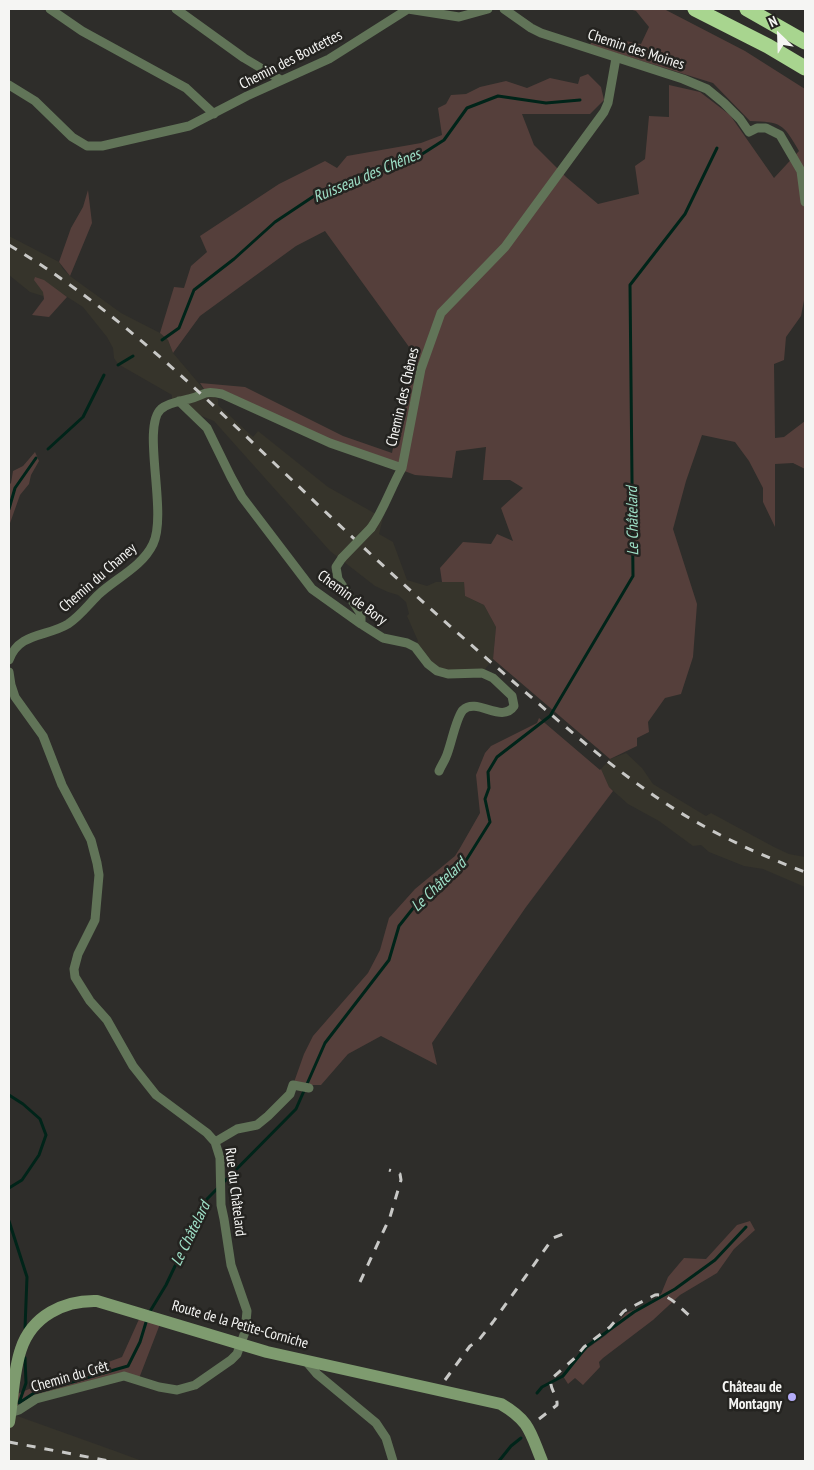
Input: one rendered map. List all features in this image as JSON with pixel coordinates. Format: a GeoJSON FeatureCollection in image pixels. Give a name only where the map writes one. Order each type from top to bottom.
{"type":"FeatureCollection","features":[{"type":"Feature","properties":{"kind":"highway"},"geometry":{"type":"LineString","coordinates":[[694,9],[768,46],[805,68]]}},
{"type":"Feature","properties":{"kind":"highway"},"geometry":{"type":"LineString","coordinates":[[746,9],[801,39]]}},
{"type":"Feature","properties":{"kind":"highway"},"geometry":{"type":"LineString","coordinates":[[768,46],[805,75]]}},
{"type":"Feature","properties":{"kind":"street"},"geometry":{"type":"LineString","coordinates":[[50,9],[82,31],[186,88],[214,114]]}},
{"type":"Feature","properties":{"kind":"street"},"geometry":{"type":"LineString","coordinates":[[176,9],[244,58],[281,80]]}},
{"type":"Feature","properties":{"kind":"street","name":"Chemin des Boutettes"},"geometry":{"type":"LineString","coordinates":[[9,85],[35,101],[72,137],[87,146],[102,146],[189,126],[281,80],[329,59],[408,9],[459,17],[488,9]]}},
{"type":"Feature","properties":{"kind":"street","name":"Chemin des Moines"},"geometry":{"type":"LineString","coordinates":[[504,9],[541,33],[683,79],[707,89],[724,103],[750,132],[757,128],[766,128],[780,135],[800,171],[805,202]]}},
{"type":"Feature","properties":{"kind":"street","name":"Chemin des Chênes"},"geometry":{"type":"LineString","coordinates":[[176,402],[206,392],[222,394],[330,443],[402,468],[421,369],[441,312],[505,247],[604,112],[608,103],[616,58]]}},
{"type":"Feature","properties":{"kind":"street","name":"Chemin de Bory"},"geometry":{"type":"LineString","coordinates":[[176,402],[207,428],[230,477],[242,497],[312,590],[383,638],[407,643],[415,647],[428,664],[437,671],[448,674],[482,673],[500,683],[512,696],[514,706],[507,711],[498,712],[474,706],[464,710],[459,716],[446,757],[439,771]]}},
{"type":"Feature","properties":{"kind":"street","name":"Chemin du Chaney"},"geometry":{"type":"LineString","coordinates":[[9,660],[11,655],[26,640],[34,635],[66,625],[78,617],[98,595],[138,564],[148,553],[156,539],[158,528],[154,422],[162,408],[176,402]]}},
{"type":"Feature","properties":{"kind":"street"},"geometry":{"type":"LineString","coordinates":[[361,624],[361,614],[338,579],[336,567],[380,516],[387,496],[402,468]]}},
{"type":"Feature","properties":{"kind":"street","name":"Rue du Châtelard"},"geometry":{"type":"LineString","coordinates":[[9,672],[15,697],[43,736],[65,792],[91,840],[97,863],[95,920],[78,954],[75,975],[90,1001],[107,1020],[130,1061],[156,1095],[207,1132],[215,1142],[220,1158],[219,1191],[231,1265],[248,1318],[240,1344]]}},
{"type":"Feature","properties":{"kind":"street"},"geometry":{"type":"LineString","coordinates":[[215,1142],[237,1129],[256,1125],[301,1086]]}},
{"type":"Feature","properties":{"kind":"street","name":"Route de la Petite-Corniche"},"geometry":{"type":"LineString","coordinates":[[10,1418],[21,1349],[34,1326],[62,1306],[88,1300],[104,1302],[142,1313],[267,1352],[501,1404],[513,1411],[524,1423],[535,1440],[542,1461]]}},
{"type":"Feature","properties":{"kind":"street","name":"Chemin du Crêt"},"geometry":{"type":"LineString","coordinates":[[10,1418],[36,1399],[124,1376],[159,1387],[177,1390],[195,1385],[231,1360],[237,1354],[240,1344]]}},
{"type":"Feature","properties":{"kind":"street"},"geometry":{"type":"LineString","coordinates":[[306,1361],[318,1374],[376,1423],[386,1438],[392,1461]]}},
{"type":"Feature","properties":{"kind":"shaded area"},"geometry":{"type":"Polygon","coordinates":[[[629,9],[664,9],[745,51],[805,89],[805,295],[801,316],[786,337],[784,360],[774,364],[775,438],[784,437],[805,421],[805,469],[793,463],[775,464],[775,527],[763,502],[763,488],[749,461],[735,442],[702,435],[686,481],[673,529],[697,604],[693,657],[681,694],[665,698],[648,722],[649,732],[637,738],[637,746],[610,759],[493,659],[496,627],[484,605],[465,596],[464,582],[442,582],[440,568],[463,542],[491,544],[497,534],[513,541],[501,508],[523,488],[510,480],[483,480],[486,447],[456,451],[452,478],[415,475],[330,443],[206,392],[200,383],[245,387],[343,436],[392,453],[412,351],[325,231],[296,246],[200,316],[173,353],[168,340],[160,333],[174,287],[184,288],[191,266],[207,252],[200,236],[279,184],[325,161],[337,168],[347,156],[421,143],[442,135],[438,108],[446,104],[451,95],[466,94],[480,87],[506,81],[527,88],[550,78],[578,84],[580,77],[588,74],[601,87],[604,100],[590,114],[522,114],[534,145],[566,177],[598,204],[639,194],[635,166],[645,159],[649,116],[669,117],[669,85],[700,92],[730,115],[774,178],[799,151],[785,129],[768,122],[750,121],[713,83],[590,45],[595,35],[641,44],[649,27],[636,11],[629,9]]]}},
{"type":"Feature","properties":{"kind":"shaded area"},"geometry":{"type":"Polygon","coordinates":[[[88,190],[92,223],[70,276],[59,262],[71,228],[83,207],[88,190]]]}},
{"type":"Feature","properties":{"kind":"shaded area"},"geometry":{"type":"Polygon","coordinates":[[[9,236],[59,262],[70,276],[121,313],[160,333],[168,340],[173,353],[206,392],[218,399],[218,405],[253,437],[258,431],[328,487],[383,518],[379,534],[393,542],[407,580],[427,586],[436,582],[464,582],[465,596],[484,605],[496,627],[493,659],[482,673],[437,671],[415,647],[418,641],[407,616],[409,614],[406,602],[398,595],[375,586],[330,551],[214,421],[172,404],[172,395],[118,364],[107,337],[83,307],[61,293],[43,296],[30,292],[9,275],[9,236]]]}},
{"type":"Feature","properties":{"kind":"shaded area"},"geometry":{"type":"Polygon","coordinates":[[[35,277],[44,280],[67,297],[49,317],[32,315],[44,299],[43,292],[34,280],[35,277]]]}},
{"type":"Feature","properties":{"kind":"shaded area"},"geometry":{"type":"Polygon","coordinates":[[[35,452],[39,461],[31,475],[29,484],[20,495],[9,526],[9,485],[13,471],[23,466],[35,452]]]}},
{"type":"Feature","properties":{"kind":"shaded area"},"geometry":{"type":"Polygon","coordinates":[[[539,718],[601,769],[609,787],[613,791],[526,907],[432,1043],[437,1065],[381,1036],[348,1054],[321,1085],[293,1085],[304,1054],[313,1036],[368,973],[380,950],[389,918],[415,889],[455,856],[460,848],[480,813],[476,775],[485,753],[491,746],[537,723],[539,718]]]}},
{"type":"Feature","properties":{"kind":"shaded area"},"geometry":{"type":"Polygon","coordinates":[[[626,753],[642,768],[653,784],[706,816],[711,813],[774,847],[789,854],[805,857],[805,887],[763,869],[744,866],[709,852],[701,845],[693,846],[659,821],[628,804],[609,787],[601,769],[610,759],[626,753]]]}},
{"type":"Feature","properties":{"kind":"shaded area"},"geometry":{"type":"Polygon","coordinates":[[[750,1221],[755,1230],[734,1249],[717,1273],[680,1295],[653,1320],[603,1358],[599,1362],[600,1367],[583,1385],[575,1378],[568,1384],[563,1376],[588,1348],[606,1335],[626,1313],[646,1305],[661,1294],[668,1277],[684,1258],[706,1259],[737,1225],[750,1221]]]}},
{"type":"Feature","properties":{"kind":"shaded area"},"geometry":{"type":"Polygon","coordinates":[[[140,1317],[160,1324],[138,1381],[124,1376],[36,1399],[19,1410],[16,1404],[17,1394],[56,1378],[81,1372],[122,1357],[140,1317]]]}},
{"type":"Feature","properties":{"kind":"shaded area"},"geometry":{"type":"Polygon","coordinates":[[[9,1413],[115,1451],[142,1461],[9,1461],[9,1413]]]}},
{"type":"Feature","properties":{"kind":"waterway","name":"Ruisseau des Chênes"},"geometry":{"type":"LineString","coordinates":[[162,340],[179,328],[194,290],[234,259],[275,222],[317,194],[364,174],[416,158],[444,140],[467,108],[498,96],[546,103],[580,100]]}},
{"type":"Feature","properties":{"kind":"waterway","name":"Le Châtelard"},"geometry":{"type":"LineString","coordinates":[[149,1313],[166,1285],[207,1199],[296,1109],[325,1043],[389,960],[399,926],[422,897],[465,862],[490,822],[485,799],[489,788],[488,772],[497,757],[550,716],[633,576],[630,285],[685,214],[717,148]]}},
{"type":"Feature","properties":{"kind":"waterway","name":"Ruisseau des Chênes"},"geometry":{"type":"LineString","coordinates":[[118,365],[133,356]]}},
{"type":"Feature","properties":{"kind":"waterway","name":"Ruisseau des Chênes"},"geometry":{"type":"LineString","coordinates":[[48,449],[83,417],[104,375]]}},
{"type":"Feature","properties":{"kind":"waterway","name":"Ruisseau des Chênes"},"geometry":{"type":"LineString","coordinates":[[9,509],[15,488],[36,458]]}},
{"type":"Feature","properties":{"kind":"waterway"},"geometry":{"type":"LineString","coordinates":[[9,1095],[40,1119],[46,1135],[39,1155],[22,1180],[9,1188]]}},
{"type":"Feature","properties":{"kind":"waterway"},"geometry":{"type":"LineString","coordinates":[[9,1221],[27,1277],[25,1328]]}},
{"type":"Feature","properties":{"kind":"waterway"},"geometry":{"type":"LineString","coordinates":[[537,1393],[542,1387],[563,1376],[586,1347],[634,1312],[675,1289],[715,1260],[746,1227]]}},
{"type":"Feature","properties":{"kind":"waterway","name":"Le Châtelard"},"geometry":{"type":"LineString","coordinates":[[19,1403],[34,1393],[128,1366],[140,1342],[147,1319]]}},
{"type":"Feature","properties":{"kind":"waterway","name":"Le Châtelard"},"geometry":{"type":"LineString","coordinates":[[19,1403],[26,1383],[25,1358]]}},
{"type":"Feature","properties":{"kind":"waterway"},"geometry":{"type":"LineString","coordinates":[[499,1461],[511,1446],[521,1438]]}},
{"type":"Feature","properties":{"kind":"railway"},"geometry":{"type":"LineString","coordinates":[[9,245],[86,297],[157,354],[435,613],[614,767],[665,803],[703,826],[743,846],[805,872]]}},
{"type":"Feature","properties":{"kind":"railway"},"geometry":{"type":"LineString","coordinates":[[360,1282],[390,1217],[401,1180],[400,1174],[389,1170]]}},
{"type":"Feature","properties":{"kind":"railway"},"geometry":{"type":"LineString","coordinates":[[445,1380],[470,1346],[478,1341],[493,1322],[553,1238],[563,1234],[571,1235]]}},
{"type":"Feature","properties":{"kind":"railway"},"geometry":{"type":"LineString","coordinates":[[539,1419],[557,1405],[551,1386],[551,1379],[576,1357],[584,1347],[610,1327],[624,1311],[655,1295],[660,1295],[670,1299],[690,1316]]}},
{"type":"Feature","properties":{"kind":"railway"},"geometry":{"type":"LineString","coordinates":[[9,1442],[109,1461]]}},
{"type":"Feature","properties":{"kind":"place","name":"Château de Montagny"},"geometry":{"type":"Point","coordinates":[792,1397]}}]}
